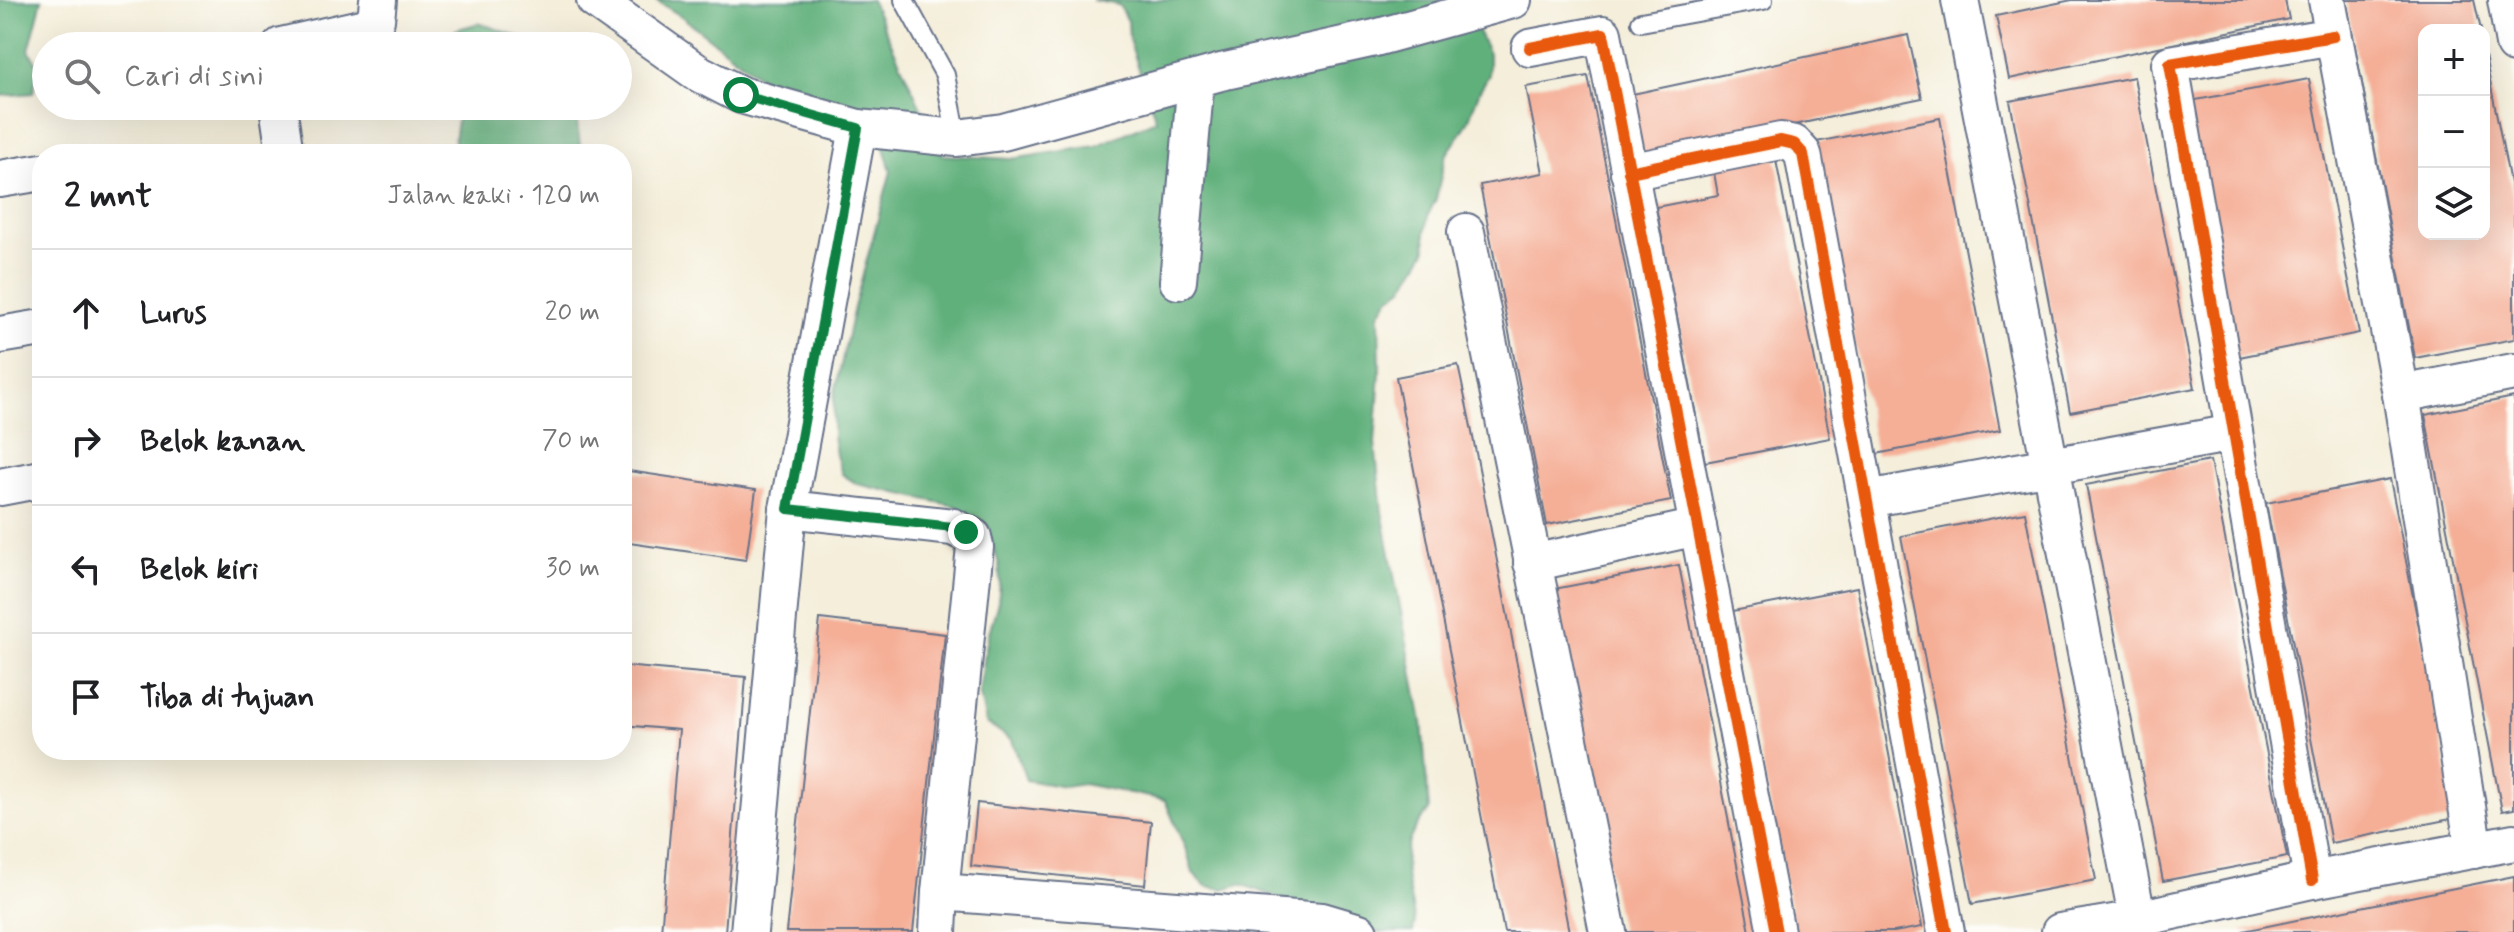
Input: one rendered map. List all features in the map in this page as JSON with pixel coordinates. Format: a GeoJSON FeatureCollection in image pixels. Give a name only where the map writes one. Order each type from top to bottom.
{"type":"FeatureCollection","features":[{"type":"Feature","properties":{"kind":"street"},"geometry":{"type":"LineString","coordinates":[[343,32],[365,27],[376,20],[378,0]]}},
{"type":"Feature","properties":{"kind":"street"},"geometry":{"type":"LineString","coordinates":[[595,0],[698,73],[741,95],[858,128],[957,138],[1003,132],[1196,79],[1375,38],[1513,0]]}},
{"type":"Feature","properties":{"kind":"street"},"geometry":{"type":"LineString","coordinates":[[1960,0],[2138,925]]}},
{"type":"Feature","properties":{"kind":"street"},"geometry":{"type":"LineString","coordinates":[[2327,0],[2401,394],[2474,850]]}},
{"type":"Feature","properties":{"kind":"street"},"geometry":{"type":"LineString","coordinates":[[2506,0],[2514,44]]}},
{"type":"Feature","properties":{"kind":"street"},"geometry":{"type":"LineString","coordinates":[[1530,48],[1603,34],[1776,932]]}},
{"type":"Feature","properties":{"kind":"street"},"geometry":{"type":"LineString","coordinates":[[2312,880],[2170,64],[2333,36]]}},
{"type":"Feature","properties":{"kind":"street"},"geometry":{"type":"LineString","coordinates":[[1178,281],[1196,79]]}},
{"type":"Feature","properties":{"kind":"street"},"geometry":{"type":"LineString","coordinates":[[280,120],[284,144]]}},
{"type":"Feature","properties":{"kind":"street"},"geometry":{"type":"LineString","coordinates":[[749,932],[788,509],[858,128]]}},
{"type":"Feature","properties":{"kind":"street"},"geometry":{"type":"LineString","coordinates":[[1629,172],[1781,141],[1794,144],[1803,154],[1946,932]]}},
{"type":"Feature","properties":{"kind":"street"},"geometry":{"type":"LineString","coordinates":[[0,179],[32,174]]}},
{"type":"Feature","properties":{"kind":"street"},"geometry":{"type":"LineString","coordinates":[[1466,232],[1608,932]]}},
{"type":"Feature","properties":{"kind":"street"},"geometry":{"type":"LineString","coordinates":[[0,335],[32,330]]}},
{"type":"Feature","properties":{"kind":"street"},"geometry":{"type":"LineString","coordinates":[[2401,394],[2514,372]]}},
{"type":"Feature","properties":{"kind":"street"},"geometry":{"type":"LineString","coordinates":[[1867,499],[2234,433]]}},
{"type":"Feature","properties":{"kind":"street"},"geometry":{"type":"LineString","coordinates":[[0,487],[32,481]]}},
{"type":"Feature","properties":{"kind":"street"},"geometry":{"type":"LineString","coordinates":[[788,509],[953,527],[973,537],[975,547],[938,932]]}},
{"type":"Feature","properties":{"kind":"street"},"geometry":{"type":"LineString","coordinates":[[1532,563],[1698,527]]}},
{"type":"Feature","properties":{"kind":"street"},"geometry":{"type":"LineString","coordinates":[[2060,932],[2138,925],[2312,880],[2514,842]]}},
{"type":"Feature","properties":{"kind":"street"},"geometry":{"type":"LineString","coordinates":[[940,892],[1359,932]]}},
{"type":"Feature","properties":{"kind":"lane"},"geometry":{"type":"LineString","coordinates":[[904,0],[945,75],[957,138]]}},
{"type":"Feature","properties":{"kind":"lane"},"geometry":{"type":"LineString","coordinates":[[1641,22],[1763,0]]}},
{"type":"Feature","properties":{"kind":"green space"},"geometry":{"type":"Polygon","coordinates":[[[0,0],[42,0],[29,50],[32,55],[32,93],[0,96],[0,0]]]}},
{"type":"Feature","properties":{"kind":"green space"},"geometry":{"type":"Polygon","coordinates":[[[655,0],[871,0],[943,155],[1011,159],[1096,146],[1156,120],[1129,39],[1128,21],[1119,5],[1092,0],[1438,0],[1478,31],[1489,54],[1489,75],[1467,124],[1445,157],[1436,199],[1428,215],[1426,251],[1403,288],[1389,298],[1379,314],[1380,373],[1375,443],[1382,512],[1422,722],[1429,811],[1410,838],[1407,851],[1406,877],[1415,922],[1413,932],[1329,932],[1317,911],[1240,884],[1224,889],[1206,886],[1193,873],[1165,800],[1083,784],[1065,787],[1026,780],[1012,740],[986,723],[979,692],[1000,583],[999,564],[989,534],[959,507],[857,484],[842,474],[836,455],[834,396],[854,307],[891,171],[875,118],[770,85],[681,16],[655,0]]]}},
{"type":"Feature","properties":{"kind":"green space"},"geometry":{"type":"Polygon","coordinates":[[[479,23],[505,32],[455,32],[479,23]]]}},
{"type":"Feature","properties":{"kind":"green space"},"geometry":{"type":"Polygon","coordinates":[[[457,120],[577,120],[580,144],[453,144],[457,120]]]}},
{"type":"Feature","properties":{"kind":"building"},"geometry":{"type":"Polygon","coordinates":[[[2072,0],[2285,0],[2289,19],[2009,79],[1996,16],[2072,0]]]}},
{"type":"Feature","properties":{"kind":"building"},"geometry":{"type":"Polygon","coordinates":[[[2346,0],[2474,0],[2480,24],[2418,24],[2418,240],[2490,240],[2490,81],[2514,203],[2514,339],[2415,358],[2346,0]]]}},
{"type":"Feature","properties":{"kind":"building"},"geometry":{"type":"Polygon","coordinates":[[[1908,35],[1922,98],[1641,157],[1628,95],[1908,35]]]}},
{"type":"Feature","properties":{"kind":"building"},"geometry":{"type":"Polygon","coordinates":[[[1588,76],[1671,501],[1547,525],[1480,185],[1543,173],[1526,87],[1588,76]]]}},
{"type":"Feature","properties":{"kind":"building"},"geometry":{"type":"Polygon","coordinates":[[[2134,77],[2195,388],[2070,412],[2010,101],[2134,77]]]}},
{"type":"Feature","properties":{"kind":"building"},"geometry":{"type":"Polygon","coordinates":[[[2309,79],[2359,333],[2234,358],[2185,102],[2309,79]]]}},
{"type":"Feature","properties":{"kind":"building"},"geometry":{"type":"Polygon","coordinates":[[[1940,118],[2000,430],[1876,454],[1816,142],[1940,118]]]}},
{"type":"Feature","properties":{"kind":"building"},"geometry":{"type":"Polygon","coordinates":[[[1775,155],[1830,438],[1705,462],[1656,207],[1718,195],[1713,167],[1775,155]]]}},
{"type":"Feature","properties":{"kind":"building"},"geometry":{"type":"Polygon","coordinates":[[[1458,365],[1569,932],[1504,932],[1396,377],[1458,365]]]}},
{"type":"Feature","properties":{"kind":"building"},"geometry":{"type":"Polygon","coordinates":[[[2514,397],[2514,809],[2502,811],[2425,415],[2514,397]]]}},
{"type":"Feature","properties":{"kind":"building"},"geometry":{"type":"Polygon","coordinates":[[[2210,461],[2287,857],[2163,881],[2086,485],[2210,461]]]}},
{"type":"Feature","properties":{"kind":"building"},"geometry":{"type":"Polygon","coordinates":[[[632,471],[756,490],[746,560],[632,543],[632,471]]]}},
{"type":"Feature","properties":{"kind":"building"},"geometry":{"type":"Polygon","coordinates":[[[2390,479],[2456,818],[2331,843],[2266,503],[2390,479]]]}},
{"type":"Feature","properties":{"kind":"building"},"geometry":{"type":"Polygon","coordinates":[[[2025,512],[2096,880],[1972,904],[1901,536],[2025,512]]]}},
{"type":"Feature","properties":{"kind":"building"},"geometry":{"type":"Polygon","coordinates":[[[1679,565],[1750,932],[1621,932],[1554,589],[1679,565]]]}},
{"type":"Feature","properties":{"kind":"building"},"geometry":{"type":"Polygon","coordinates":[[[1857,587],[1922,927],[1894,932],[1795,932],[1733,611],[1857,587]]]}},
{"type":"Feature","properties":{"kind":"building"},"geometry":{"type":"Polygon","coordinates":[[[820,619],[945,634],[913,932],[786,932],[820,619]]]}},
{"type":"Feature","properties":{"kind":"building"},"geometry":{"type":"Polygon","coordinates":[[[632,667],[746,677],[725,932],[661,932],[679,730],[632,726],[632,667]]]}},
{"type":"Feature","properties":{"kind":"building"},"geometry":{"type":"Polygon","coordinates":[[[977,803],[1151,822],[1145,885],[971,866],[977,803]]]}},
{"type":"Feature","properties":{"kind":"building"},"geometry":{"type":"Polygon","coordinates":[[[2514,876],[2514,932],[2243,932],[2243,931],[2514,876]]]}},
{"type":"Feature","properties":{"kind":"cycle path"},"geometry":{"type":"LineString","coordinates":[[1530,48],[1603,34],[1776,932]]}},
{"type":"Feature","properties":{"kind":"cycle path"},"geometry":{"type":"LineString","coordinates":[[2312,880],[2170,64],[2333,36]]}},
{"type":"Feature","properties":{"kind":"cycle path"},"geometry":{"type":"LineString","coordinates":[[1629,172],[1781,141],[1794,144],[1803,154],[1946,932]]}},
{"type":"Feature","properties":{"kind":"route"},"geometry":{"type":"LineString","coordinates":[[741,95],[858,128],[788,509],[953,527],[966,532]]}}]}
